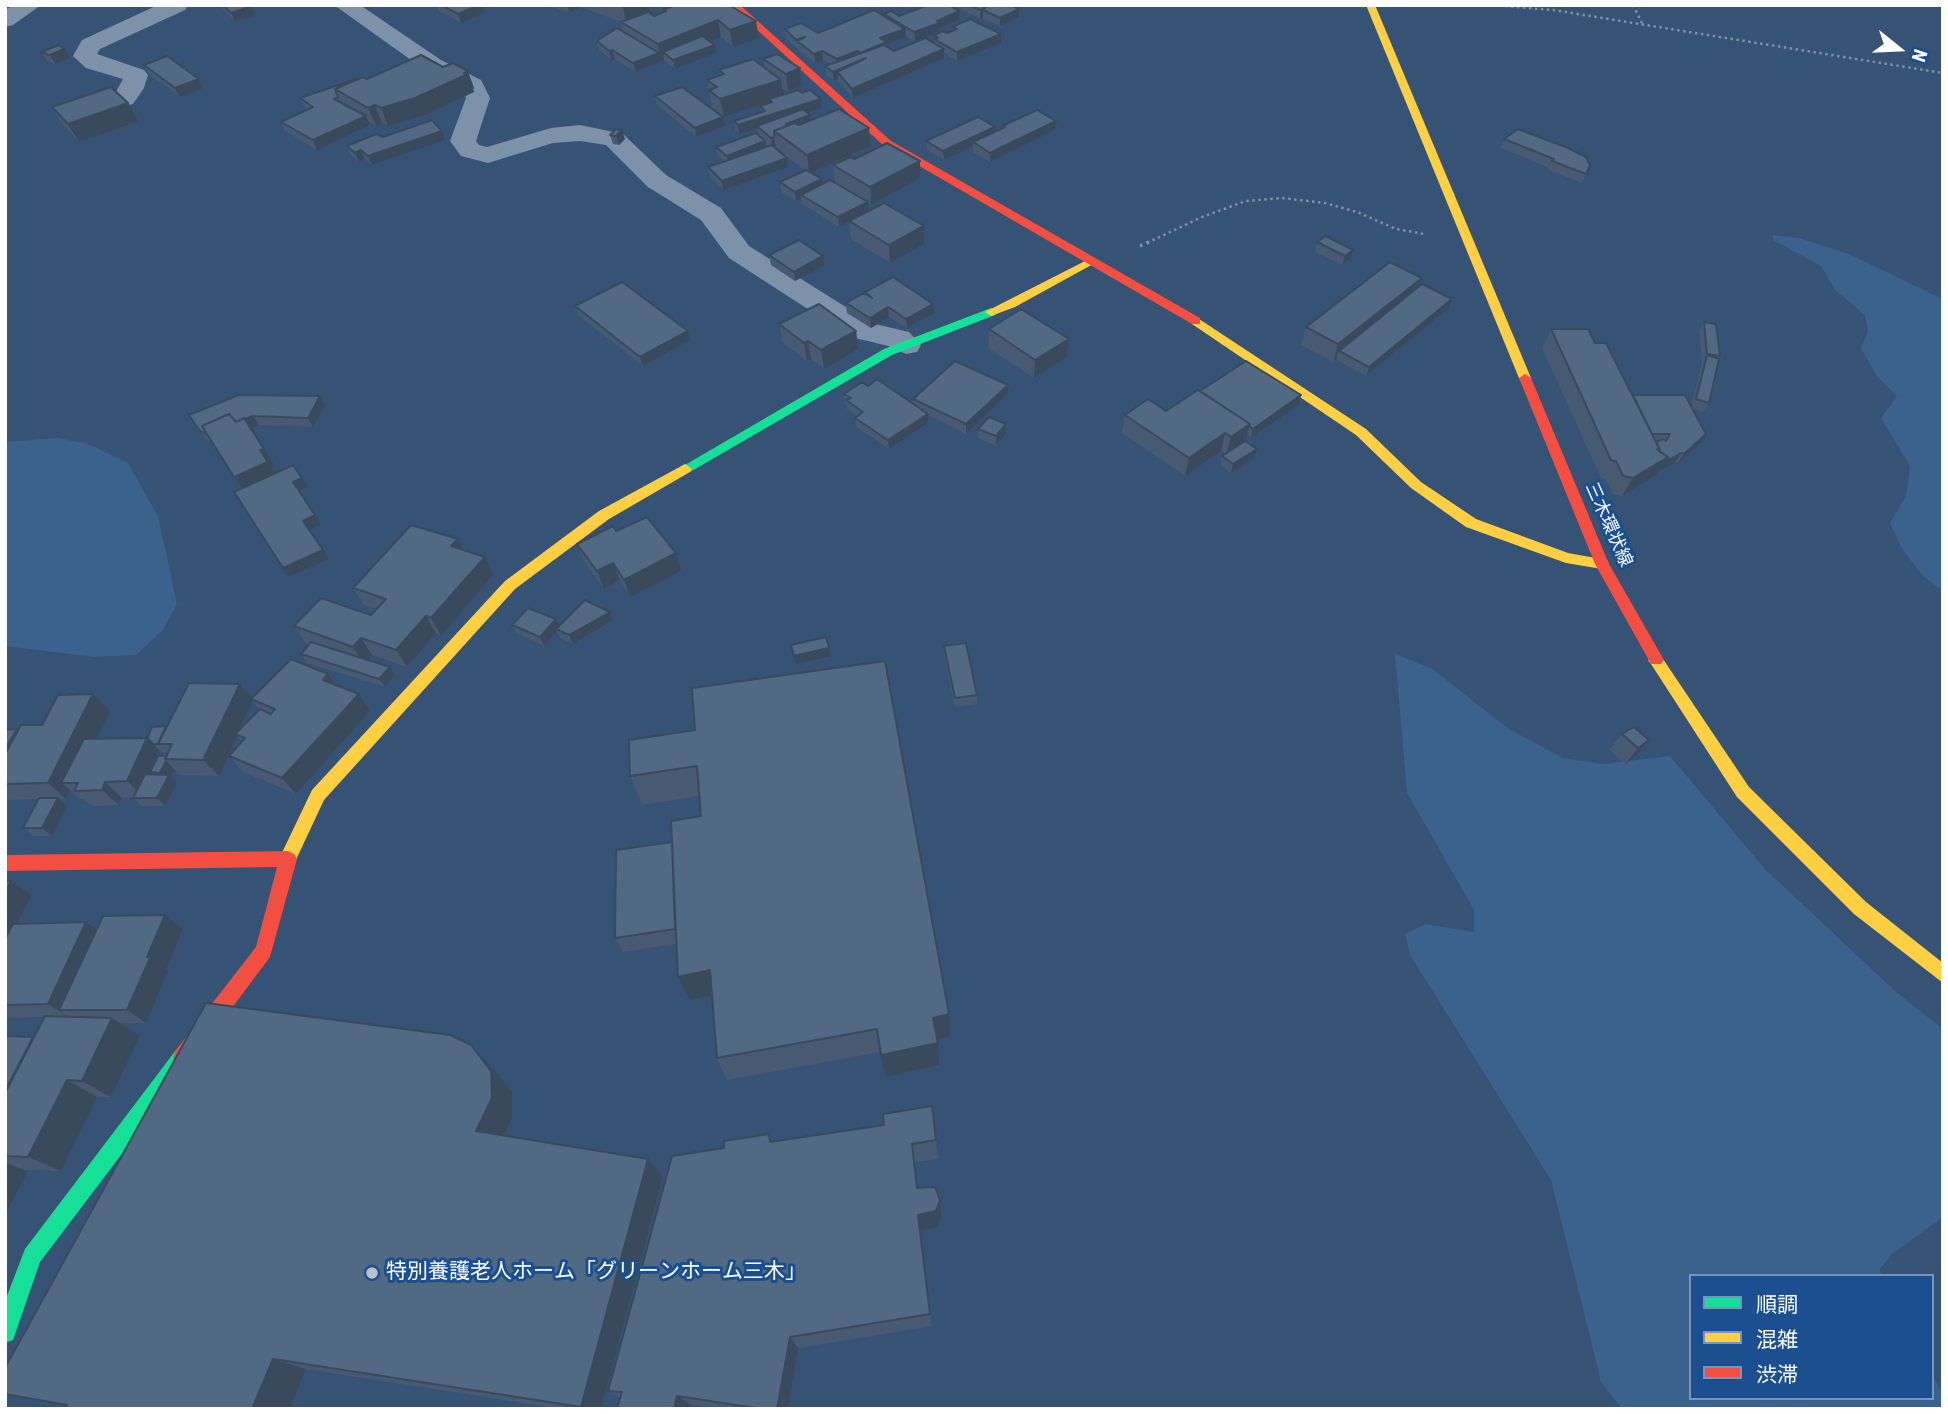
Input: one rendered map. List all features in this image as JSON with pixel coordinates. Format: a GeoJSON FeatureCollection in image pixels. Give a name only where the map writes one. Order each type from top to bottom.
{"type":"FeatureCollection","features":[{"type":"Feature","properties":{"kind":"street"},"geometry":{"type":"LineString","coordinates":[[5,20],[30,5]]}},
{"type":"Feature","properties":{"kind":"street"},"geometry":{"type":"LineString","coordinates":[[345,5],[433,65],[473,85],[478,98],[463,141],[470,150],[488,155],[551,136],[580,133],[614,139],[657,181],[711,214],[739,252],[861,330],[898,340],[906,345]]}},
{"type":"Feature","properties":{"kind":"street"},"geometry":{"type":"LineString","coordinates":[[733,5],[746,13],[887,143],[1213,331],[1361,432],[1416,485],[1471,523],[1566,558],[1602,564]]}},
{"type":"Feature","properties":{"kind":"street","name":"三木環状線"},"geometry":{"type":"LineString","coordinates":[[1370,5],[1602,564],[1661,668],[1743,792],[1860,908],[1943,974]]}},
{"type":"Feature","properties":{"kind":"street"},"geometry":{"type":"LineString","coordinates":[[124,99],[132,88],[136,75],[94,63],[85,56],[90,45],[165,8]]}},
{"type":"Feature","properties":{"kind":"street"},"geometry":{"type":"LineString","coordinates":[[5,1332],[19,1254],[264,951],[288,859],[318,795],[510,585],[604,514],[888,352],[1012,304],[1095,263]]}},
{"type":"Feature","properties":{"kind":"street"},"geometry":{"type":"LineString","coordinates":[[5,863],[288,859]]}},
{"type":"Feature","properties":{"kind":"path"},"geometry":{"type":"LineString","coordinates":[[1493,5],[1553,10],[1642,23],[1943,73]]}},
{"type":"Feature","properties":{"kind":"path"},"geometry":{"type":"LineString","coordinates":[[1633,5],[1642,23]]}},
{"type":"Feature","properties":{"kind":"path"},"geometry":{"type":"LineString","coordinates":[[1095,263],[1246,201],[1282,198],[1325,203],[1357,212],[1396,229],[1466,239]]}},
{"type":"Feature","properties":{"kind":"water"},"geometry":{"type":"Polygon","coordinates":[[[1773,235],[1799,238],[1849,254],[1943,299],[1943,591],[1923,576],[1902,549],[1890,523],[1906,496],[1910,466],[1881,418],[1897,396],[1876,375],[1861,348],[1868,332],[1865,315],[1835,290],[1821,266],[1773,240],[1773,235]]]}},
{"type":"Feature","properties":{"kind":"water"},"geometry":{"type":"Polygon","coordinates":[[[57,438],[86,443],[128,463],[158,516],[177,604],[163,630],[136,655],[94,657],[5,646],[5,442],[57,438]]]}},
{"type":"Feature","properties":{"kind":"water"},"geometry":{"type":"Polygon","coordinates":[[[1395,654],[1431,668],[1509,729],[1563,758],[1603,764],[1670,756],[1764,868],[1896,992],[1943,1029],[1943,1217],[1892,1254],[1880,1269],[1881,1274],[1689,1274],[1689,1400],[1934,1400],[1934,1378],[1943,1393],[1943,1409],[1622,1409],[1601,1382],[1551,1180],[1410,955],[1405,934],[1426,924],[1474,932],[1474,910],[1407,793],[1395,654]]]}},
{"type":"Feature","properties":{"kind":"building"},"geometry":{"type":"Polygon","coordinates":[[[223,5],[251,5],[252,6],[231,13],[223,5]]]}},
{"type":"Feature","properties":{"kind":"building"},"geometry":{"type":"Polygon","coordinates":[[[441,5],[479,5],[458,14],[441,5]]]}},
{"type":"Feature","properties":{"kind":"building"},"geometry":{"type":"Polygon","coordinates":[[[675,5],[729,5],[756,21],[730,30],[718,20],[658,44],[621,22],[648,12],[654,16],[675,5]]]}},
{"type":"Feature","properties":{"kind":"building"},"geometry":{"type":"Polygon","coordinates":[[[928,5],[949,5],[959,11],[937,21],[940,23],[914,32],[884,14],[891,11],[899,16],[928,5]]]}},
{"type":"Feature","properties":{"kind":"building"},"geometry":{"type":"Polygon","coordinates":[[[970,5],[1011,5],[1019,9],[1000,18],[983,10],[986,7],[980,10],[970,5]]]}},
{"type":"Feature","properties":{"kind":"building"},"geometry":{"type":"Polygon","coordinates":[[[874,10],[905,29],[880,38],[886,42],[861,53],[857,51],[837,59],[822,51],[814,54],[797,41],[805,37],[796,40],[785,29],[801,23],[818,33],[874,10]]]}},
{"type":"Feature","properties":{"kind":"building"},"geometry":{"type":"Polygon","coordinates":[[[970,19],[1001,34],[957,52],[934,39],[938,38],[934,35],[957,29],[952,27],[970,19]]]}},
{"type":"Feature","properties":{"kind":"building"},"geometry":{"type":"Polygon","coordinates":[[[617,28],[659,53],[633,63],[612,50],[609,51],[597,41],[617,28]]]}},
{"type":"Feature","properties":{"kind":"building"},"geometry":{"type":"Polygon","coordinates":[[[702,36],[715,45],[673,60],[663,52],[702,36]]]}},
{"type":"Feature","properties":{"kind":"building"},"geometry":{"type":"Polygon","coordinates":[[[925,38],[944,49],[852,89],[837,72],[866,58],[833,72],[825,66],[884,45],[894,51],[925,38]]]}},
{"type":"Feature","properties":{"kind":"building"},"geometry":{"type":"Polygon","coordinates":[[[59,45],[64,49],[50,55],[41,52],[59,45]]]}},
{"type":"Feature","properties":{"kind":"building"},"geometry":{"type":"Polygon","coordinates":[[[777,54],[800,68],[786,74],[763,59],[777,54]]]}},
{"type":"Feature","properties":{"kind":"building"},"geometry":{"type":"Polygon","coordinates":[[[421,55],[443,67],[453,63],[468,71],[464,73],[468,74],[415,98],[381,108],[375,105],[368,108],[335,89],[363,77],[367,79],[421,55]]]}},
{"type":"Feature","properties":{"kind":"building"},"geometry":{"type":"Polygon","coordinates":[[[167,56],[199,79],[175,88],[144,65],[167,56]]]}},
{"type":"Feature","properties":{"kind":"building"},"geometry":{"type":"Polygon","coordinates":[[[753,59],[781,80],[720,99],[709,90],[717,87],[707,80],[724,74],[719,70],[753,59]]]}},
{"type":"Feature","properties":{"kind":"building"},"geometry":{"type":"Polygon","coordinates":[[[356,79],[335,89],[338,97],[334,99],[366,116],[313,140],[281,122],[313,107],[300,98],[356,79]]]}},
{"type":"Feature","properties":{"kind":"building"},"geometry":{"type":"Polygon","coordinates":[[[111,87],[128,103],[68,124],[52,107],[111,87]]]}},
{"type":"Feature","properties":{"kind":"building"},"geometry":{"type":"Polygon","coordinates":[[[682,87],[723,117],[695,128],[655,96],[682,87]]]}},
{"type":"Feature","properties":{"kind":"building"},"geometry":{"type":"Polygon","coordinates":[[[798,90],[802,93],[810,90],[821,99],[738,125],[734,121],[765,111],[760,106],[772,102],[769,99],[798,90]]]}},
{"type":"Feature","properties":{"kind":"building"},"geometry":{"type":"Polygon","coordinates":[[[803,109],[810,115],[774,131],[774,137],[771,138],[757,126],[803,109]]]}},
{"type":"Feature","properties":{"kind":"building"},"geometry":{"type":"Polygon","coordinates":[[[839,109],[869,128],[807,155],[774,131],[794,123],[799,125],[839,109]]]}},
{"type":"Feature","properties":{"kind":"building"},"geometry":{"type":"Polygon","coordinates":[[[1037,110],[1056,121],[990,153],[973,142],[1005,127],[1002,126],[1037,110]]]}},
{"type":"Feature","properties":{"kind":"building"},"geometry":{"type":"Polygon","coordinates":[[[978,117],[995,127],[943,151],[926,141],[978,117]]]}},
{"type":"Feature","properties":{"kind":"building"},"geometry":{"type":"Polygon","coordinates":[[[432,120],[442,131],[368,156],[361,150],[355,153],[347,146],[376,134],[383,137],[432,120]]]}},
{"type":"Feature","properties":{"kind":"building"},"geometry":{"type":"Polygon","coordinates":[[[616,129],[622,130],[616,136],[610,135],[616,129]]]}},
{"type":"Feature","properties":{"kind":"building"},"geometry":{"type":"Polygon","coordinates":[[[1518,129],[1586,157],[1590,165],[1586,174],[1504,139],[1518,129]]]}},
{"type":"Feature","properties":{"kind":"building"},"geometry":{"type":"Polygon","coordinates":[[[756,133],[765,141],[727,156],[716,147],[756,133]]]}},
{"type":"Feature","properties":{"kind":"building"},"geometry":{"type":"Polygon","coordinates":[[[887,143],[920,161],[870,187],[833,165],[850,157],[855,159],[887,143]]]}},
{"type":"Feature","properties":{"kind":"building"},"geometry":{"type":"Polygon","coordinates":[[[772,145],[787,158],[722,181],[708,167],[772,145]]]}},
{"type":"Feature","properties":{"kind":"building"},"geometry":{"type":"Polygon","coordinates":[[[806,170],[822,179],[795,192],[780,182],[806,170]]]}},
{"type":"Feature","properties":{"kind":"building"},"geometry":{"type":"Polygon","coordinates":[[[830,180],[868,202],[838,217],[801,195],[830,180]]]}},
{"type":"Feature","properties":{"kind":"building"},"geometry":{"type":"Polygon","coordinates":[[[884,203],[924,226],[889,245],[849,221],[884,203]]]}},
{"type":"Feature","properties":{"kind":"building"},"geometry":{"type":"Polygon","coordinates":[[[1326,236],[1353,250],[1345,256],[1317,242],[1326,236]]]}},
{"type":"Feature","properties":{"kind":"building"},"geometry":{"type":"Polygon","coordinates":[[[799,240],[823,256],[794,272],[769,255],[799,240]]]}},
{"type":"Feature","properties":{"kind":"building"},"geometry":{"type":"Polygon","coordinates":[[[1390,262],[1422,278],[1338,344],[1306,327],[1390,262]]]}},
{"type":"Feature","properties":{"kind":"building"},"geometry":{"type":"Polygon","coordinates":[[[893,277],[933,304],[906,319],[888,307],[870,318],[846,303],[864,293],[872,298],[865,292],[893,277]]]}},
{"type":"Feature","properties":{"kind":"building"},"geometry":{"type":"Polygon","coordinates":[[[622,282],[688,331],[640,357],[575,306],[622,282]]]}},
{"type":"Feature","properties":{"kind":"building"},"geometry":{"type":"Polygon","coordinates":[[[1422,284],[1452,299],[1369,367],[1339,351],[1422,284]]]}},
{"type":"Feature","properties":{"kind":"building"},"geometry":{"type":"Polygon","coordinates":[[[819,304],[856,331],[821,350],[808,341],[804,343],[779,324],[819,304]]]}},
{"type":"Feature","properties":{"kind":"building"},"geometry":{"type":"Polygon","coordinates":[[[1021,309],[1069,339],[1035,360],[989,329],[1021,309]]]}},
{"type":"Feature","properties":{"kind":"building"},"geometry":{"type":"Polygon","coordinates":[[[1704,322],[1716,324],[1720,356],[1707,354],[1704,322]]]}},
{"type":"Feature","properties":{"kind":"building"},"geometry":{"type":"Polygon","coordinates":[[[1551,329],[1588,329],[1595,343],[1606,343],[1660,450],[1657,449],[1668,457],[1633,478],[1623,476],[1616,461],[1611,460],[1551,329]]]}},
{"type":"Feature","properties":{"kind":"building"},"geometry":{"type":"Polygon","coordinates":[[[1707,355],[1719,359],[1709,403],[1696,399],[1707,355]]]}},
{"type":"Feature","properties":{"kind":"building"},"geometry":{"type":"Polygon","coordinates":[[[955,361],[1008,385],[966,424],[913,399],[955,361]]]}},
{"type":"Feature","properties":{"kind":"building"},"geometry":{"type":"Polygon","coordinates":[[[1246,361],[1301,395],[1253,429],[1250,424],[1200,391],[1246,361]]]}},
{"type":"Feature","properties":{"kind":"building"},"geometry":{"type":"Polygon","coordinates":[[[877,379],[928,414],[888,440],[855,418],[863,412],[846,400],[851,398],[844,394],[862,382],[868,386],[877,379]]]}},
{"type":"Feature","properties":{"kind":"building"},"geometry":{"type":"Polygon","coordinates":[[[1198,390],[1250,424],[1231,437],[1225,433],[1189,458],[1125,415],[1148,399],[1166,411],[1198,390]]]}},
{"type":"Feature","properties":{"kind":"building"},"geometry":{"type":"Polygon","coordinates":[[[239,395],[320,396],[308,418],[253,416],[236,422],[229,414],[202,426],[207,435],[199,430],[189,415],[239,395]]]}},
{"type":"Feature","properties":{"kind":"building"},"geometry":{"type":"Polygon","coordinates":[[[1633,395],[1685,395],[1706,434],[1684,454],[1665,462],[1668,457],[1659,451],[1656,442],[1663,439],[1666,441],[1670,434],[1652,434],[1633,395]]]}},
{"type":"Feature","properties":{"kind":"building"},"geometry":{"type":"Polygon","coordinates":[[[229,414],[236,422],[244,418],[264,449],[260,450],[268,462],[234,477],[202,426],[229,414]]]}},
{"type":"Feature","properties":{"kind":"building"},"geometry":{"type":"Polygon","coordinates":[[[989,417],[1006,424],[996,436],[978,429],[989,417]]]}},
{"type":"Feature","properties":{"kind":"building"},"geometry":{"type":"Polygon","coordinates":[[[1245,441],[1257,449],[1233,464],[1222,456],[1245,441]]]}},
{"type":"Feature","properties":{"kind":"building"},"geometry":{"type":"Polygon","coordinates":[[[293,465],[302,478],[293,482],[315,515],[303,521],[323,550],[283,568],[234,492],[293,465]]]}},
{"type":"Feature","properties":{"kind":"building"},"geometry":{"type":"Polygon","coordinates":[[[647,517],[676,553],[624,580],[613,563],[597,571],[577,544],[613,526],[616,531],[647,517]]]}},
{"type":"Feature","properties":{"kind":"building"},"geometry":{"type":"Polygon","coordinates":[[[411,525],[458,539],[451,546],[485,557],[431,618],[426,616],[396,650],[361,638],[353,647],[294,626],[321,598],[371,615],[386,599],[353,588],[411,525]]]}},
{"type":"Feature","properties":{"kind":"building"},"geometry":{"type":"Polygon","coordinates":[[[585,600],[610,612],[569,635],[556,629],[585,600]]]}},
{"type":"Feature","properties":{"kind":"building"},"geometry":{"type":"Polygon","coordinates":[[[528,608],[556,619],[540,637],[512,625],[528,608]]]}},
{"type":"Feature","properties":{"kind":"building"},"geometry":{"type":"Polygon","coordinates":[[[826,637],[829,648],[794,656],[791,645],[826,637]]]}},
{"type":"Feature","properties":{"kind":"building"},"geometry":{"type":"Polygon","coordinates":[[[311,642],[390,667],[379,679],[301,654],[311,642]]]}},
{"type":"Feature","properties":{"kind":"building"},"geometry":{"type":"Polygon","coordinates":[[[966,643],[977,695],[955,698],[944,646],[966,643]]]}},
{"type":"Feature","properties":{"kind":"building"},"geometry":{"type":"Polygon","coordinates":[[[291,659],[328,674],[323,680],[359,694],[282,778],[229,756],[245,738],[235,734],[260,709],[271,714],[275,709],[251,699],[291,659]]]}},
{"type":"Feature","properties":{"kind":"building"},"geometry":{"type":"Polygon","coordinates":[[[885,661],[949,1014],[933,1018],[938,1043],[881,1055],[877,1029],[717,1058],[710,970],[678,977],[671,821],[701,816],[697,766],[630,776],[629,740],[695,730],[692,688],[885,661]]]}},
{"type":"Feature","properties":{"kind":"building"},"geometry":{"type":"Polygon","coordinates":[[[189,683],[240,684],[203,760],[165,759],[172,744],[158,744],[189,683]]]}},
{"type":"Feature","properties":{"kind":"building"},"geometry":{"type":"Polygon","coordinates":[[[93,694],[48,783],[5,784],[5,754],[21,725],[42,725],[58,695],[93,694]]]}},
{"type":"Feature","properties":{"kind":"building"},"geometry":{"type":"Polygon","coordinates":[[[166,726],[158,744],[153,744],[147,738],[152,727],[166,726]]]}},
{"type":"Feature","properties":{"kind":"building"},"geometry":{"type":"Polygon","coordinates":[[[1634,727],[1649,740],[1638,748],[1622,734],[1634,727]]]}},
{"type":"Feature","properties":{"kind":"building"},"geometry":{"type":"Polygon","coordinates":[[[17,729],[5,749],[5,730],[17,729]]]}},
{"type":"Feature","properties":{"kind":"building"},"geometry":{"type":"Polygon","coordinates":[[[147,738],[127,781],[105,782],[102,790],[74,791],[78,783],[61,783],[84,739],[147,738]]]}},
{"type":"Feature","properties":{"kind":"building"},"geometry":{"type":"Polygon","coordinates":[[[158,756],[167,756],[167,759],[160,773],[150,772],[158,756]]]}},
{"type":"Feature","properties":{"kind":"building"},"geometry":{"type":"Polygon","coordinates":[[[145,774],[169,775],[157,798],[133,798],[145,774]]]}},
{"type":"Feature","properties":{"kind":"building"},"geometry":{"type":"Polygon","coordinates":[[[39,798],[58,798],[42,828],[23,828],[39,798]]]}},
{"type":"Feature","properties":{"kind":"building"},"geometry":{"type":"Polygon","coordinates":[[[672,842],[675,929],[615,938],[616,850],[672,842]]]}},
{"type":"Feature","properties":{"kind":"building"},"geometry":{"type":"Polygon","coordinates":[[[5,881],[11,881],[5,892],[5,881]]]}},
{"type":"Feature","properties":{"kind":"building"},"geometry":{"type":"Polygon","coordinates":[[[165,915],[127,1010],[59,1010],[103,916],[165,915]]]}},
{"type":"Feature","properties":{"kind":"building"},"geometry":{"type":"Polygon","coordinates":[[[86,922],[48,1004],[5,1005],[5,939],[13,924],[86,922]]]}},
{"type":"Feature","properties":{"kind":"building","name":"特別養護老人ホーム「グリーンホーム三木」"},"geometry":{"type":"Polygon","coordinates":[[[206,1003],[450,1035],[471,1045],[491,1071],[492,1098],[476,1131],[648,1159],[581,1407],[273,1359],[252,1409],[66,1409],[67,1405],[5,1394],[5,1368],[206,1003]]]}},
{"type":"Feature","properties":{"kind":"building"},"geometry":{"type":"Polygon","coordinates":[[[45,1016],[112,1018],[82,1081],[67,1080],[28,1157],[5,1156],[5,1093],[45,1016]]]}},
{"type":"Feature","properties":{"kind":"building"},"geometry":{"type":"Polygon","coordinates":[[[5,1036],[33,1037],[5,1091],[5,1036]]]}},
{"type":"Feature","properties":{"kind":"building"},"geometry":{"type":"Polygon","coordinates":[[[932,1106],[936,1140],[912,1144],[917,1188],[935,1187],[940,1200],[936,1211],[918,1215],[930,1314],[790,1337],[777,1409],[677,1396],[674,1409],[617,1409],[622,1392],[608,1391],[672,1156],[724,1148],[724,1141],[769,1134],[770,1142],[884,1125],[883,1114],[932,1106]]]}},
{"type":"Feature","properties":{"kind":"traffic: fast"},"geometry":{"type":"LineString","coordinates":[[685,469],[888,352],[991,312]]}},
{"type":"Feature","properties":{"kind":"traffic: fast"},"geometry":{"type":"LineString","coordinates":[[5,1332],[32,1256],[183,1057]]}},
{"type":"Feature","properties":{"kind":"traffic: slow"},"geometry":{"type":"LineString","coordinates":[[1370,5],[1525,378]]}},
{"type":"Feature","properties":{"kind":"traffic: slow"},"geometry":{"type":"LineString","coordinates":[[991,312],[1091,261]]}},
{"type":"Feature","properties":{"kind":"traffic: slow"},"geometry":{"type":"LineString","coordinates":[[1196,321],[1361,432],[1416,485],[1471,523],[1566,558],[1602,564]]}},
{"type":"Feature","properties":{"kind":"traffic: slow"},"geometry":{"type":"LineString","coordinates":[[288,859],[318,795],[510,585],[604,515],[685,469]]}},
{"type":"Feature","properties":{"kind":"traffic: slow"},"geometry":{"type":"LineString","coordinates":[[1656,660],[1743,792],[1860,908],[1943,974]]}},
{"type":"Feature","properties":{"kind":"traffic: jam"},"geometry":{"type":"LineString","coordinates":[[734,5],[887,143],[1196,321]]}},
{"type":"Feature","properties":{"kind":"traffic: jam"},"geometry":{"type":"LineString","coordinates":[[1525,378],[1602,564],[1656,660]]}},
{"type":"Feature","properties":{"kind":"traffic: jam"},"geometry":{"type":"LineString","coordinates":[[5,863],[288,859],[264,951],[183,1057]]}},
{"type":"Feature","properties":{"kind":"place","name":"特別養護老人ホーム「グリーンホーム三木」"},"geometry":{"type":"Point","coordinates":[372,1273]}}]}
